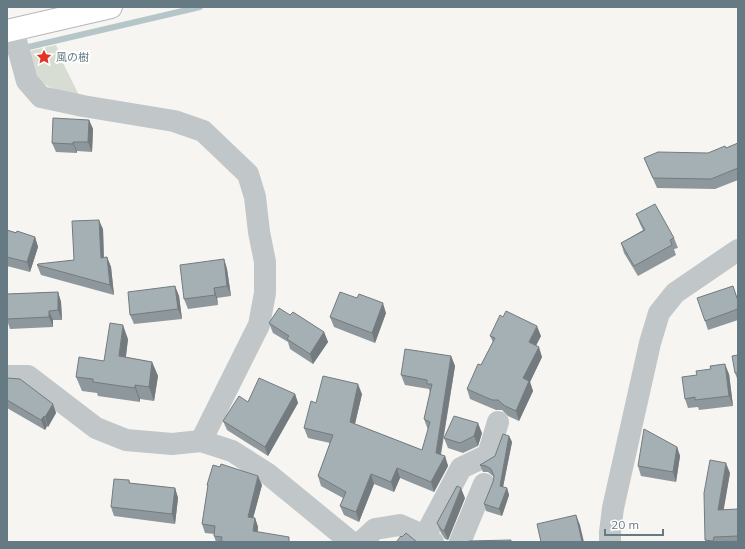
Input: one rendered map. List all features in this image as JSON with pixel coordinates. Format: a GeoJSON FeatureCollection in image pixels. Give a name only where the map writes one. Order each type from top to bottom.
{"type":"FeatureCollection","features":[{"type":"Feature","properties":{"kind":"highway"},"geometry":{"type":"LineString","coordinates":[[14,40],[111,7]]}},
{"type":"Feature","properties":{"kind":"street"},"geometry":{"type":"LineString","coordinates":[[14,40],[27,82],[41,97],[174,121],[203,131],[248,174],[255,197],[259,232],[265,262],[265,293],[259,325],[201,441]]}},
{"type":"Feature","properties":{"kind":"street"},"geometry":{"type":"LineString","coordinates":[[610,542],[613,508],[650,344],[659,313],[675,293],[738,250]]}},
{"type":"Feature","properties":{"kind":"street"},"geometry":{"type":"LineString","coordinates":[[7,376],[28,376],[96,428],[126,440],[172,444],[201,441],[232,451],[268,474],[350,542]]}},
{"type":"Feature","properties":{"kind":"street"},"geometry":{"type":"LineString","coordinates":[[361,542],[375,529],[400,526],[429,539],[461,468],[488,454],[498,422]]}},
{"type":"Feature","properties":{"kind":"street"},"geometry":{"type":"LineString","coordinates":[[460,542],[484,484]]}},
{"type":"Feature","properties":{"kind":"shaded area"},"geometry":{"type":"Polygon","coordinates":[[[56,45],[79,95],[50,87],[41,81],[37,76],[29,51],[56,45]]]}},
{"type":"Feature","properties":{"kind":"building"},"geometry":{"type":"Polygon","coordinates":[[[53,118],[89,120],[88,142],[73,142],[73,144],[52,143],[53,118]]]}},
{"type":"Feature","properties":{"kind":"building"},"geometry":{"type":"Polygon","coordinates":[[[738,143],[738,168],[711,179],[653,178],[644,158],[658,152],[708,153],[725,146],[726,148],[738,143]]]}},
{"type":"Feature","properties":{"kind":"building"},"geometry":{"type":"Polygon","coordinates":[[[655,204],[674,238],[670,240],[672,245],[634,266],[621,243],[645,230],[636,214],[655,204]]]}},
{"type":"Feature","properties":{"kind":"building"},"geometry":{"type":"Polygon","coordinates":[[[99,220],[101,258],[107,257],[110,285],[37,265],[74,260],[72,221],[99,220]]]}},
{"type":"Feature","properties":{"kind":"building"},"geometry":{"type":"Polygon","coordinates":[[[7,230],[16,233],[17,231],[35,237],[27,262],[7,257],[7,230]]]}},
{"type":"Feature","properties":{"kind":"building"},"geometry":{"type":"Polygon","coordinates":[[[224,259],[227,286],[214,288],[215,295],[184,299],[180,265],[224,259]]]}},
{"type":"Feature","properties":{"kind":"building"},"geometry":{"type":"Polygon","coordinates":[[[175,286],[178,309],[130,315],[128,292],[175,286]]]}},
{"type":"Feature","properties":{"kind":"building"},"geometry":{"type":"Polygon","coordinates":[[[733,286],[738,301],[738,309],[705,321],[697,298],[733,286]]]}},
{"type":"Feature","properties":{"kind":"building"},"geometry":{"type":"Polygon","coordinates":[[[58,292],[58,310],[49,311],[49,317],[7,319],[7,294],[58,292]]]}},
{"type":"Feature","properties":{"kind":"building"},"geometry":{"type":"Polygon","coordinates":[[[340,292],[357,298],[359,294],[383,303],[372,333],[330,317],[340,292]]]}},
{"type":"Feature","properties":{"kind":"building"},"geometry":{"type":"Polygon","coordinates":[[[279,308],[290,315],[293,312],[324,332],[310,354],[287,339],[289,336],[269,323],[279,308]]]}},
{"type":"Feature","properties":{"kind":"building"},"geometry":{"type":"Polygon","coordinates":[[[506,311],[537,326],[529,342],[539,347],[523,378],[529,381],[516,411],[505,406],[498,400],[492,400],[467,389],[478,364],[481,365],[495,338],[490,336],[500,315],[503,317],[506,311]]]}},
{"type":"Feature","properties":{"kind":"building"},"geometry":{"type":"Polygon","coordinates":[[[110,323],[123,325],[119,356],[152,362],[149,387],[135,385],[135,388],[93,382],[93,379],[76,377],[79,357],[104,361],[110,323]]]}},
{"type":"Feature","properties":{"kind":"building"},"geometry":{"type":"Polygon","coordinates":[[[405,349],[451,356],[436,453],[445,456],[431,482],[397,468],[391,482],[371,474],[356,512],[340,506],[346,492],[318,476],[333,435],[304,428],[311,401],[316,403],[323,376],[358,384],[350,422],[422,450],[430,422],[424,419],[432,384],[427,384],[427,380],[401,375],[405,349]]]}},
{"type":"Feature","properties":{"kind":"building"},"geometry":{"type":"Polygon","coordinates":[[[738,355],[738,373],[735,373],[732,356],[738,355]]]}},
{"type":"Feature","properties":{"kind":"building"},"geometry":{"type":"Polygon","coordinates":[[[725,364],[729,396],[695,400],[695,397],[685,399],[682,377],[697,375],[696,371],[711,369],[710,366],[725,364]]]}},
{"type":"Feature","properties":{"kind":"building"},"geometry":{"type":"Polygon","coordinates":[[[7,378],[20,379],[53,404],[45,417],[44,416],[41,420],[7,400],[7,378]]]}},
{"type":"Feature","properties":{"kind":"building"},"geometry":{"type":"Polygon","coordinates":[[[259,378],[295,394],[265,447],[223,421],[239,396],[248,402],[259,378]]]}},
{"type":"Feature","properties":{"kind":"building"},"geometry":{"type":"Polygon","coordinates":[[[454,416],[478,423],[474,436],[460,443],[444,438],[454,416]]]}},
{"type":"Feature","properties":{"kind":"building"},"geometry":{"type":"Polygon","coordinates":[[[644,429],[677,447],[673,472],[638,466],[644,429]]]}},
{"type":"Feature","properties":{"kind":"building"},"geometry":{"type":"Polygon","coordinates":[[[503,434],[509,436],[500,486],[507,488],[499,509],[484,504],[494,476],[491,469],[480,465],[495,456],[503,434]]]}},
{"type":"Feature","properties":{"kind":"building"},"geometry":{"type":"Polygon","coordinates":[[[710,460],[726,463],[718,510],[738,509],[738,536],[714,537],[713,541],[705,540],[704,493],[710,460]]]}},
{"type":"Feature","properties":{"kind":"building"},"geometry":{"type":"Polygon","coordinates":[[[221,464],[258,476],[248,517],[255,518],[253,531],[289,537],[289,542],[221,541],[222,537],[214,536],[215,526],[202,524],[207,485],[213,465],[220,467],[221,464]]]}},
{"type":"Feature","properties":{"kind":"building"},"geometry":{"type":"Polygon","coordinates":[[[114,479],[129,480],[129,483],[175,488],[172,514],[111,507],[114,479]]]}},
{"type":"Feature","properties":{"kind":"building"},"geometry":{"type":"Polygon","coordinates":[[[457,486],[461,488],[444,531],[437,523],[457,486]]]}},
{"type":"Feature","properties":{"kind":"building"},"geometry":{"type":"Polygon","coordinates":[[[576,515],[582,542],[541,542],[537,524],[576,515]]]}},
{"type":"Feature","properties":{"kind":"building"},"geometry":{"type":"Polygon","coordinates":[[[406,533],[417,542],[396,542],[406,533]]]}},
{"type":"Feature","properties":{"kind":"building"},"geometry":{"type":"Polygon","coordinates":[[[511,540],[511,542],[469,542],[469,541],[511,540]]]}},
{"type":"Feature","properties":{"kind":"waterway"},"geometry":{"type":"LineString","coordinates":[[7,52],[200,7]]}},
{"type":"Feature","properties":{"kind":"place","name":"風の樹"},"geometry":{"type":"Point","coordinates":[44,57]}}]}
